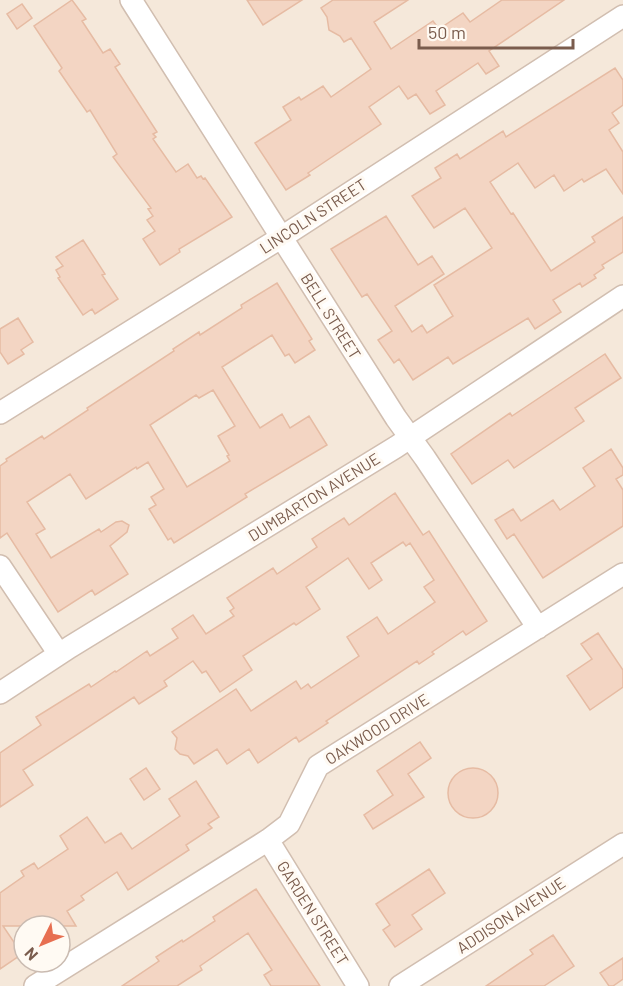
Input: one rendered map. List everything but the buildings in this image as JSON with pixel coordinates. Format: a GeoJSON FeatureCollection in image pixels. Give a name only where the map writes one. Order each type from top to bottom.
{"type":"FeatureCollection","features":[{"type":"Feature","properties":{"kind":"street","name":"BELL STREET"},"geometry":{"type":"LineString","coordinates":[[131,0],[410,437],[538,628]]}},
{"type":"Feature","properties":{"kind":"street","name":"LINCOLN STREET"},"geometry":{"type":"LineString","coordinates":[[0,413],[282,237],[623,16]]}},
{"type":"Feature","properties":{"kind":"street","name":"DUMBARTON AVENUE"},"geometry":{"type":"LineString","coordinates":[[0,693],[59,654],[410,437],[623,296]]}},
{"type":"Feature","properties":{"kind":"street"},"geometry":{"type":"LineString","coordinates":[[0,566],[59,654]]}},
{"type":"Feature","properties":{"kind":"street","name":"OAKWOOD DRIVE"},"geometry":{"type":"LineString","coordinates":[[36,986],[290,824],[318,766],[623,574]]}},
{"type":"Feature","properties":{"kind":"street","name":"GARDEN STREET"},"geometry":{"type":"LineString","coordinates":[[268,840],[358,986]]}},
{"type":"Feature","properties":{"kind":"street","name":"ADDISON AVENUE"},"geometry":{"type":"LineString","coordinates":[[400,986],[623,844]]}},
{"type":"Feature","properties":{"kind":"shaded area"},"geometry":{"type":"Polygon","coordinates":[[[0,0],[623,0],[623,986],[0,986],[0,0]]]}}]}
